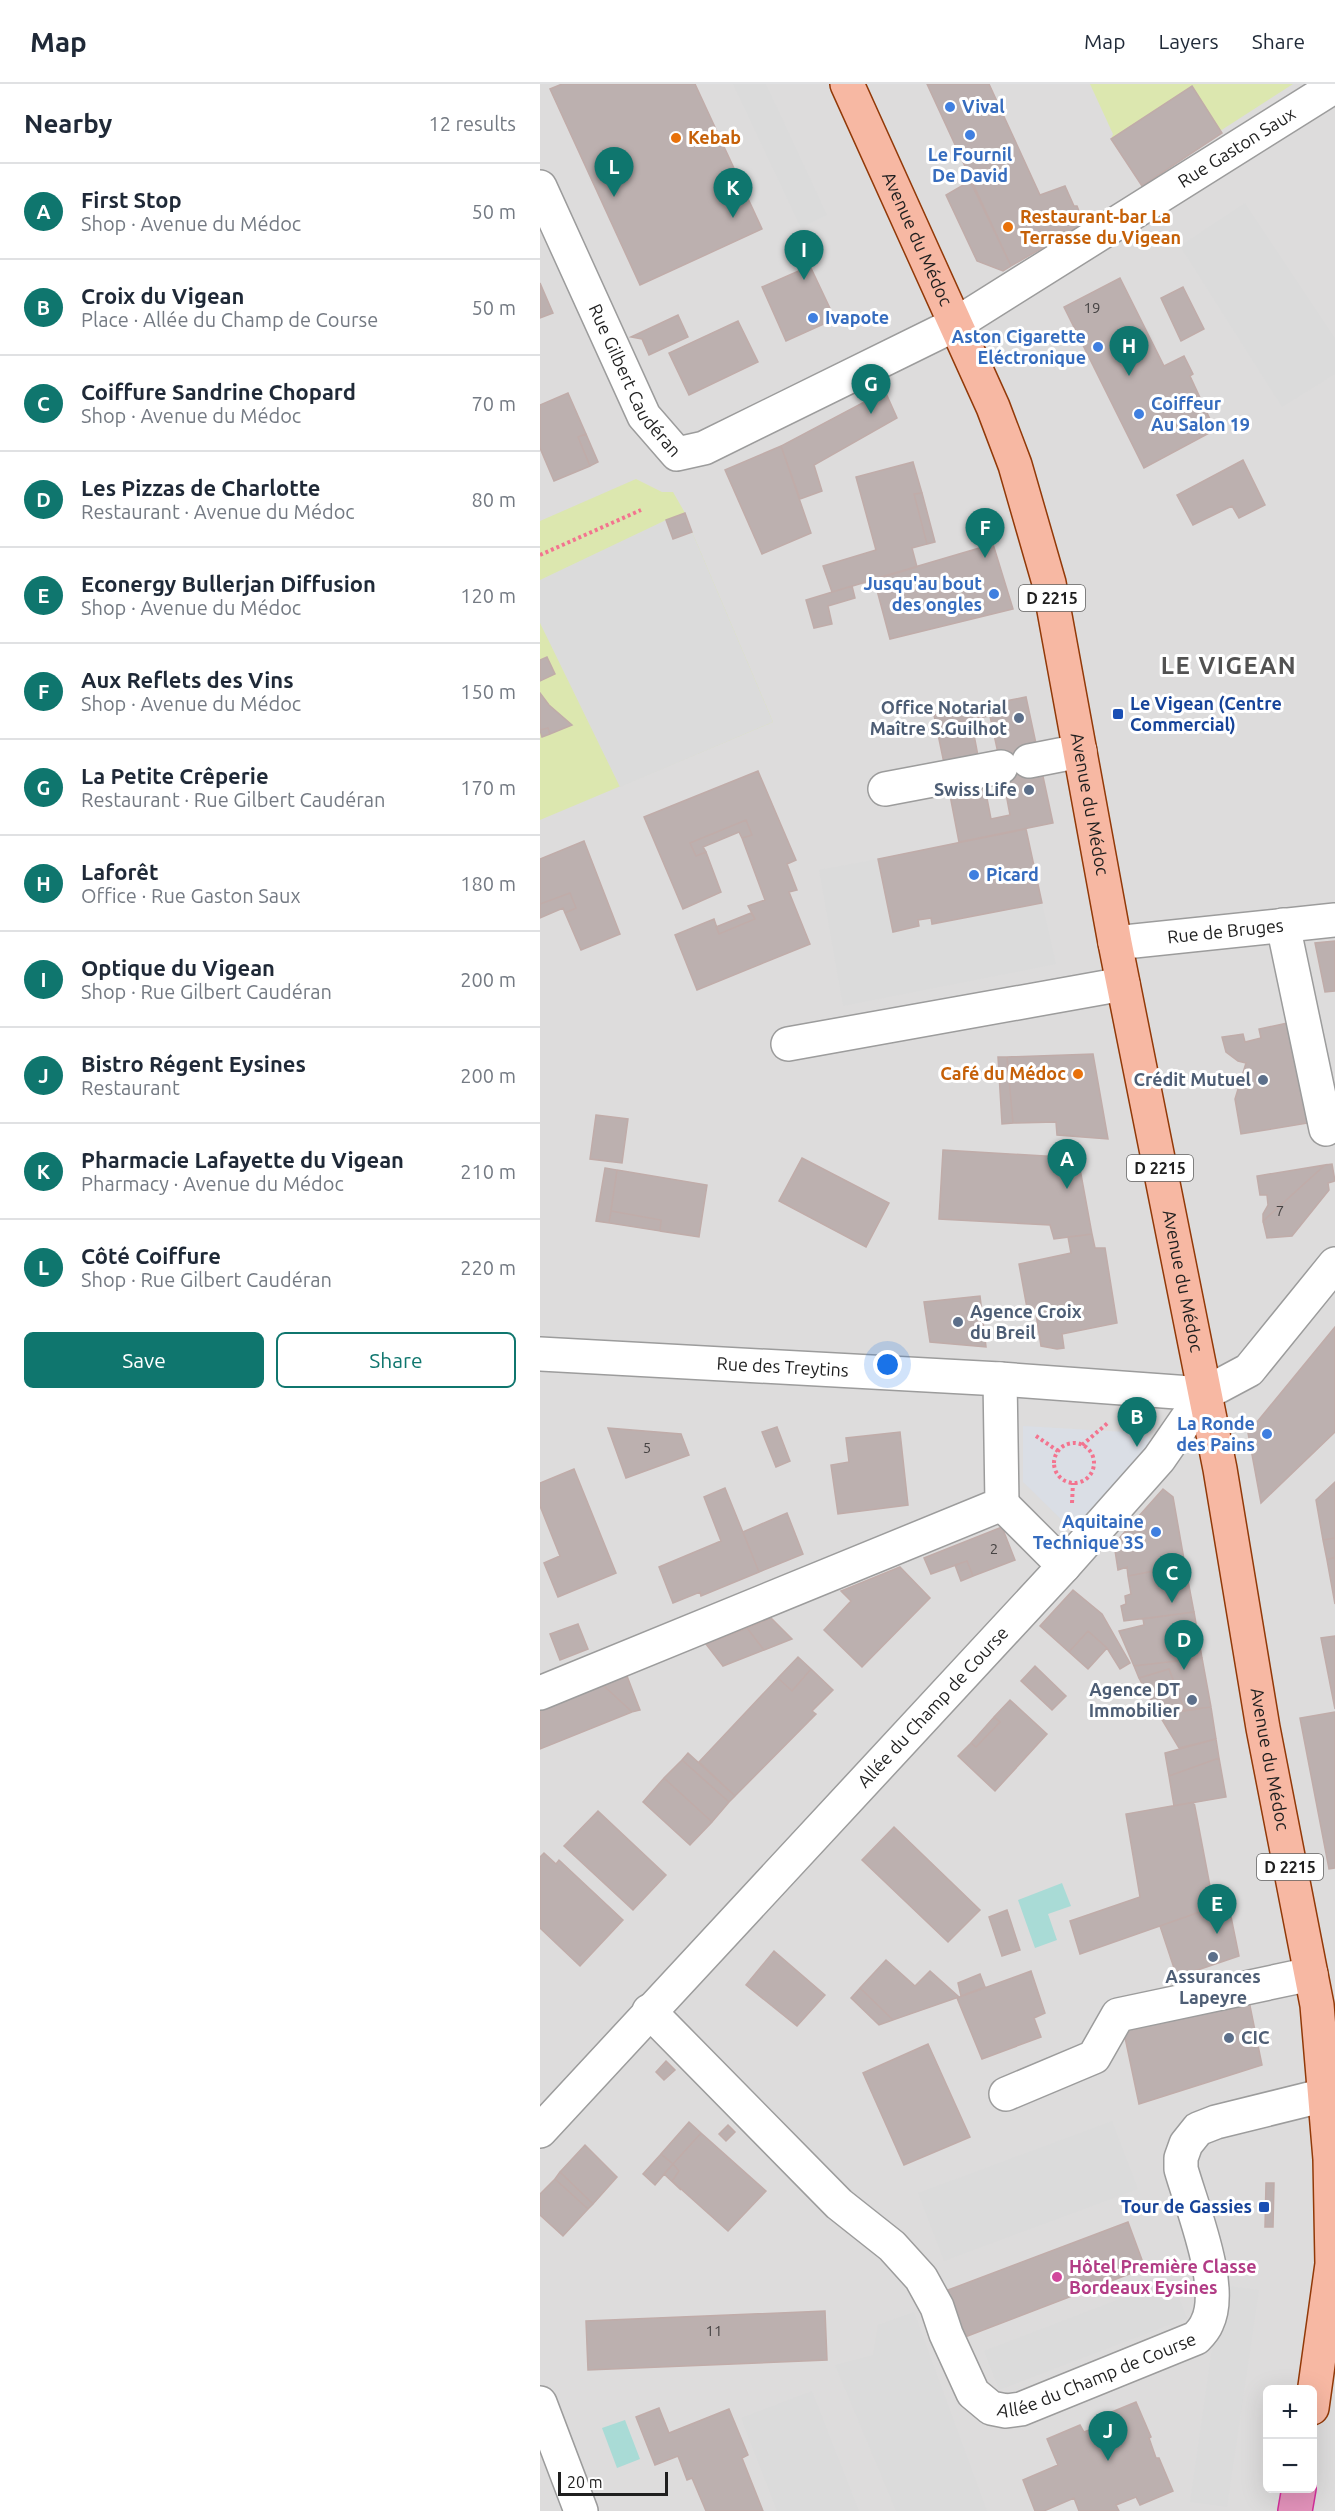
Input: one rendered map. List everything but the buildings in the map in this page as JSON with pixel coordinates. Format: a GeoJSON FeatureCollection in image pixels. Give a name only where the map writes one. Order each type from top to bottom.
{"type":"FeatureCollection","features":[{"type":"Feature","properties":{"kind":"highway"},"geometry":{"type":"LineString","coordinates":[[1295,2511],[1298,2493]]}},
{"type":"Feature","properties":{"kind":"main road","name":"Avenue du Médoc"},"geometry":{"type":"LineString","coordinates":[[847,84],[997,416],[1016,465],[1049,583],[1115,943],[1220,1469],[1263,1728],[1311,1974],[1326,2003],[1325,2095],[1330,2159],[1332,2264],[1315,2385]]}},
{"type":"Feature","properties":{"kind":"main road","name":"D 2215"},"geometry":{"type":"LineString","coordinates":[[1332,2264],[1335,2298]]}},
{"type":"Feature","properties":{"kind":"main road"},"geometry":{"type":"LineString","coordinates":[[1311,2493],[1312,2511]]}},
{"type":"Feature","properties":{"kind":"street","name":"Rue Gaston Saux"},"geometry":{"type":"LineString","coordinates":[[956,324],[1335,86]]}},
{"type":"Feature","properties":{"kind":"street","name":"Rue Gilbert Caudéran"},"geometry":{"type":"LineString","coordinates":[[540,187],[644,416],[677,454],[704,448],[956,324]]}},
{"type":"Feature","properties":{"kind":"street"},"geometry":{"type":"LineString","coordinates":[[885,789],[1080,751]]}},
{"type":"Feature","properties":{"kind":"street","name":"Rue de Bruges"},"geometry":{"type":"LineString","coordinates":[[1115,943],[1335,920]]}},
{"type":"Feature","properties":{"kind":"street"},"geometry":{"type":"LineString","coordinates":[[1283,925],[1326,1129]]}},
{"type":"Feature","properties":{"kind":"street"},"geometry":{"type":"LineString","coordinates":[[788,1044],[1123,984]]}},
{"type":"Feature","properties":{"kind":"street"},"geometry":{"type":"LineString","coordinates":[[1204,1394],[1249,1370],[1335,1264]]}},
{"type":"Feature","properties":{"kind":"street","name":"Rue des Treytins"},"geometry":{"type":"LineString","coordinates":[[540,1354],[1000,1379],[1204,1394]]}},
{"type":"Feature","properties":{"kind":"street"},"geometry":{"type":"LineString","coordinates":[[1000,1379],[1002,1504],[1064,1566]]}},
{"type":"Feature","properties":{"kind":"street","name":"Allée du Champ de Course"},"geometry":{"type":"LineString","coordinates":[[540,2131],[1064,1566],[1159,1459],[1204,1394]]}},
{"type":"Feature","properties":{"kind":"street"},"geometry":{"type":"LineString","coordinates":[[540,1693],[1002,1504]]}},
{"type":"Feature","properties":{"kind":"street"},"geometry":{"type":"LineString","coordinates":[[1006,2094],[1094,2057],[1118,2015],[1311,1974]]}},
{"type":"Feature","properties":{"kind":"street","name":"Allée du Champ de Course"},"geometry":{"type":"LineString","coordinates":[[649,2011],[839,2204],[892,2246],[921,2278],[937,2307],[946,2334],[973,2393],[991,2408],[1006,2410],[1022,2409],[1196,2338],[1208,2323],[1213,2301],[1212,2275],[1182,2169],[1181,2158],[1186,2144],[1198,2129],[1216,2122],[1325,2095]]}},
{"type":"Feature","properties":{"kind":"street"},"geometry":{"type":"LineString","coordinates":[[540,2403],[580,2511]]}},
{"type":"Feature","properties":{"kind":"path"},"geometry":{"type":"LineString","coordinates":[[540,555],[641,510]]}},
{"type":"Feature","properties":{"kind":"path"},"geometry":{"type":"LineString","coordinates":[[1069,1444],[1082,1445],[1092,1455],[1094,1461],[1090,1474],[1079,1482],[1067,1482],[1057,1474],[1055,1456],[1058,1451],[1069,1444]]}},
{"type":"Feature","properties":{"kind":"shaded area"},"geometry":{"type":"Polygon","coordinates":[[[540,84],[1335,84],[1335,2511],[540,2511],[540,84]]]}},
{"type":"Feature","properties":{"kind":"shaded area"},"geometry":{"type":"Polygon","coordinates":[[[733,84],[766,84],[827,215],[801,228],[733,84]]]}},
{"type":"Feature","properties":{"kind":"shaded area"},"geometry":{"type":"Polygon","coordinates":[[[1245,203],[1335,338],[1335,374],[1282,407],[1180,246],[1245,203]]]}},
{"type":"Feature","properties":{"kind":"shaded area"},"geometry":{"type":"Polygon","coordinates":[[[666,520],[673,539],[692,532],[773,722],[620,787],[540,623],[540,580],[666,520]]]}},
{"type":"Feature","properties":{"kind":"shaded area"},"geometry":{"type":"Polygon","coordinates":[[[878,859],[893,931],[919,926],[918,920],[1042,903],[1056,964],[843,1006],[819,870],[878,859]]]}},
{"type":"Feature","properties":{"kind":"shaded area"},"geometry":{"type":"Polygon","coordinates":[[[1023,1426],[1143,1433],[1154,1442],[1072,1530],[1023,1482],[1023,1426]]]}},
{"type":"Feature","properties":{"kind":"shaded area"},"geometry":{"type":"Polygon","coordinates":[[[1112,2121],[1138,2189],[944,2261],[918,2193],[1112,2121]]]}},
{"type":"Feature","properties":{"kind":"shaded area"},"geometry":{"type":"Polygon","coordinates":[[[1172,2279],[1187,2318],[999,2390],[984,2351],[1172,2279]]]}},
{"type":"Feature","properties":{"kind":"shaded area"},"geometry":{"type":"Polygon","coordinates":[[[1221,2285],[1259,2290],[1227,2507],[1190,2502],[1221,2285]]]}},
{"type":"Feature","properties":{"kind":"shaded area"},"geometry":{"type":"Polygon","coordinates":[[[914,2312],[987,2511],[896,2511],[835,2365],[873,2355],[878,2325],[914,2312]]]}},
{"type":"Feature","properties":{"kind":"shaded area"},"geometry":{"type":"Polygon","coordinates":[[[812,2391],[859,2511],[777,2511],[741,2418],[812,2391]]]}},
{"type":"Feature","properties":{"kind":"green space"},"geometry":{"type":"Polygon","coordinates":[[[1090,84],[1293,84],[1220,131],[1192,87],[1111,139],[1113,134],[1090,84]]]}},
{"type":"Feature","properties":{"kind":"green space"},"geometry":{"type":"Polygon","coordinates":[[[636,479],[662,492],[673,492],[685,513],[673,539],[692,532],[773,722],[540,820],[540,521],[636,479]]]}},
{"type":"Feature","properties":{"kind":"water"},"geometry":{"type":"Polygon","coordinates":[[[1062,1883],[1071,1906],[1048,1914],[1057,1940],[1035,1948],[1018,1900],[1062,1883]]]}},
{"type":"Feature","properties":{"kind":"water"},"geometry":{"type":"Polygon","coordinates":[[[625,2420],[640,2459],[617,2468],[602,2428],[625,2420]]]}},
{"type":"Feature","properties":{"kind":"place","name":"Vival"},"geometry":{"type":"Point","coordinates":[950,107]}},
{"type":"Feature","properties":{"kind":"place","name":"Le Fournil De David"},"geometry":{"type":"Point","coordinates":[970,135]}},
{"type":"Feature","properties":{"kind":"place","name":"Kebab"},"geometry":{"type":"Point","coordinates":[676,138]}},
{"type":"Feature","properties":{"kind":"place","name":"Côté Coiffure"},"geometry":{"type":"Point","coordinates":[614,197]}},
{"type":"Feature","properties":{"kind":"place","name":"Pharmacie Lafayette du Vigean"},"geometry":{"type":"Point","coordinates":[733,218]}},
{"type":"Feature","properties":{"kind":"place","name":"Restaurant-bar La Terrasse du Vigean"},"geometry":{"type":"Point","coordinates":[1008,227]}},
{"type":"Feature","properties":{"kind":"place","name":"Optique du Vigean"},"geometry":{"type":"Point","coordinates":[804,280]}},
{"type":"Feature","properties":{"kind":"place","name":"Ivapote"},"geometry":{"type":"Point","coordinates":[813,318]}},
{"type":"Feature","properties":{"kind":"place","name":"Aston Cigarette Eléctronique"},"geometry":{"type":"Point","coordinates":[1098,347]}},
{"type":"Feature","properties":{"kind":"place","name":"Laforêt"},"geometry":{"type":"Point","coordinates":[1129,376]}},
{"type":"Feature","properties":{"kind":"place","name":"La Petite Crêperie"},"geometry":{"type":"Point","coordinates":[871,414]}},
{"type":"Feature","properties":{"kind":"place","name":"Coiffeur Au Salon 19"},"geometry":{"type":"Point","coordinates":[1139,414]}},
{"type":"Feature","properties":{"kind":"place","name":"Aux Reflets des Vins"},"geometry":{"type":"Point","coordinates":[985,558]}},
{"type":"Feature","properties":{"kind":"place","name":"Jusqu'au bout des ongles"},"geometry":{"type":"Point","coordinates":[994,594]}},
{"type":"Feature","properties":{"kind":"place","name":"Le Vigean (Centre Commercial)"},"geometry":{"type":"Point","coordinates":[1118,714]}},
{"type":"Feature","properties":{"kind":"place","name":"Office Notarial Maître S.Guilhot"},"geometry":{"type":"Point","coordinates":[1019,718]}},
{"type":"Feature","properties":{"kind":"place","name":"Swiss Life"},"geometry":{"type":"Point","coordinates":[1029,790]}},
{"type":"Feature","properties":{"kind":"place","name":"Picard"},"geometry":{"type":"Point","coordinates":[974,875]}},
{"type":"Feature","properties":{"kind":"place","name":"Café du Médoc"},"geometry":{"type":"Point","coordinates":[1078,1074]}},
{"type":"Feature","properties":{"kind":"place","name":"Crédit Mutuel"},"geometry":{"type":"Point","coordinates":[1263,1080]}},
{"type":"Feature","properties":{"kind":"place","name":"First Stop"},"geometry":{"type":"Point","coordinates":[1067,1189]}},
{"type":"Feature","properties":{"kind":"place","name":"Agence Croix du Breil"},"geometry":{"type":"Point","coordinates":[958,1322]}},
{"type":"Feature","properties":{"kind":"place","name":"La Ronde des Pains"},"geometry":{"type":"Point","coordinates":[1267,1434]}},
{"type":"Feature","properties":{"kind":"place","name":"Croix du Vigean"},"geometry":{"type":"Point","coordinates":[1137,1447]}},
{"type":"Feature","properties":{"kind":"place","name":"Aquitaine Technique 3S"},"geometry":{"type":"Point","coordinates":[1156,1532]}},
{"type":"Feature","properties":{"kind":"place","name":"Coiffure Sandrine Chopard"},"geometry":{"type":"Point","coordinates":[1172,1603]}},
{"type":"Feature","properties":{"kind":"place","name":"Les Pizzas de Charlotte"},"geometry":{"type":"Point","coordinates":[1184,1670]}},
{"type":"Feature","properties":{"kind":"place","name":"Agence DT Immobilier"},"geometry":{"type":"Point","coordinates":[1192,1700]}},
{"type":"Feature","properties":{"kind":"place","name":"Econergy Bullerjan Diffusion"},"geometry":{"type":"Point","coordinates":[1217,1934]}},
{"type":"Feature","properties":{"kind":"place","name":"Assurances Lapeyre"},"geometry":{"type":"Point","coordinates":[1213,1957]}},
{"type":"Feature","properties":{"kind":"place","name":"CIC"},"geometry":{"type":"Point","coordinates":[1229,2038]}},
{"type":"Feature","properties":{"kind":"place","name":"Tour de Gassies"},"geometry":{"type":"Point","coordinates":[1264,2207]}},
{"type":"Feature","properties":{"kind":"place","name":"Hôtel Première Classe Bordeaux Eysines"},"geometry":{"type":"Point","coordinates":[1057,2277]}},
{"type":"Feature","properties":{"kind":"place","name":"Bistro Régent Eysines"},"geometry":{"type":"Point","coordinates":[1108,2461]}},
{"type":"Feature","properties":{"kind":"district","name":"LE VIGEAN"},"geometry":{"type":"Point","coordinates":[1229,666]}}]}
